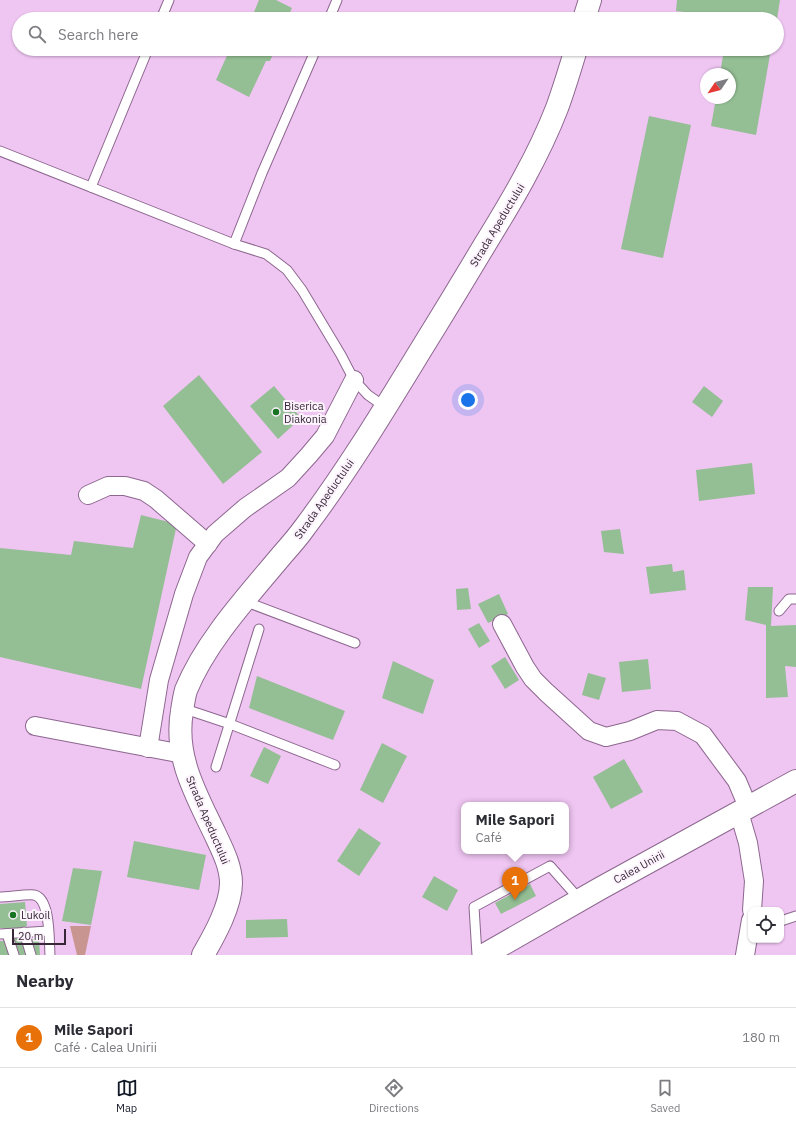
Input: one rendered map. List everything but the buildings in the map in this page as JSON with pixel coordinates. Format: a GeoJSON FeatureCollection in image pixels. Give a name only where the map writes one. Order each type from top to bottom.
{"type":"FeatureCollection","features":[{"type":"Feature","properties":{"kind":"street"},"geometry":{"type":"LineString","coordinates":[[586,12],[590,0]]}},
{"type":"Feature","properties":{"kind":"street","name":"Strada Apeductului"},"geometry":{"type":"LineString","coordinates":[[203,955],[222,918],[231,883],[228,866],[222,849],[186,770],[181,746],[180,724],[185,694],[196,670],[210,647],[244,601],[304,529],[344,472],[515,196],[544,139],[556,109],[574,56]]}},
{"type":"Feature","properties":{"kind":"street"},"geometry":{"type":"LineString","coordinates":[[148,748],[159,680],[184,594],[198,557],[215,534],[245,508],[288,478],[309,456],[325,436],[354,380]]}},
{"type":"Feature","properties":{"kind":"street"},"geometry":{"type":"LineString","coordinates":[[88,495],[108,486],[125,486],[144,491],[156,499],[208,544]]}},
{"type":"Feature","properties":{"kind":"street"},"geometry":{"type":"LineString","coordinates":[[502,624],[525,667],[534,679],[546,692],[589,731],[606,737],[657,720],[677,721],[703,735],[737,781],[744,810],[754,880],[752,907]]}},
{"type":"Feature","properties":{"kind":"street"},"geometry":{"type":"LineString","coordinates":[[34,726],[183,754]]}},
{"type":"Feature","properties":{"kind":"street","name":"Calea Unirii"},"geometry":{"type":"LineString","coordinates":[[484,955],[580,900],[796,782]]}},
{"type":"Feature","properties":{"kind":"street"},"geometry":{"type":"LineString","coordinates":[[745,955],[748,939]]}},
{"type":"Feature","properties":{"kind":"lane"},"geometry":{"type":"LineString","coordinates":[[164,12],[169,0]]}},
{"type":"Feature","properties":{"kind":"lane"},"geometry":{"type":"LineString","coordinates":[[332,12],[337,0]]}},
{"type":"Feature","properties":{"kind":"lane"},"geometry":{"type":"LineString","coordinates":[[91,187],[145,56]]}},
{"type":"Feature","properties":{"kind":"lane"},"geometry":{"type":"LineString","coordinates":[[234,244],[262,173],[313,56]]}},
{"type":"Feature","properties":{"kind":"lane"},"geometry":{"type":"LineString","coordinates":[[0,151],[234,244],[266,254],[287,270],[302,290],[341,354],[354,380],[368,395],[385,407]]}},
{"type":"Feature","properties":{"kind":"lane"},"geometry":{"type":"LineString","coordinates":[[779,611],[789,599],[796,599]]}},
{"type":"Feature","properties":{"kind":"lane"},"geometry":{"type":"LineString","coordinates":[[244,601],[355,643]]}},
{"type":"Feature","properties":{"kind":"lane"},"geometry":{"type":"LineString","coordinates":[[216,767],[259,629]]}},
{"type":"Feature","properties":{"kind":"lane"},"geometry":{"type":"LineString","coordinates":[[182,708],[230,724],[335,765]]}},
{"type":"Feature","properties":{"kind":"lane"},"geometry":{"type":"LineString","coordinates":[[477,955],[474,907],[536,873],[550,866],[580,900]]}},
{"type":"Feature","properties":{"kind":"lane"},"geometry":{"type":"LineString","coordinates":[[0,897],[38,896],[47,911],[50,955]]}},
{"type":"Feature","properties":{"kind":"lane"},"geometry":{"type":"LineString","coordinates":[[784,920],[796,916]]}},
{"type":"Feature","properties":{"kind":"lane"},"geometry":{"type":"LineString","coordinates":[[14,955],[4,934],[48,931]]}},
{"type":"Feature","properties":{"kind":"lane"},"geometry":{"type":"LineString","coordinates":[[24,932],[31,955]]}},
{"type":"Feature","properties":{"kind":"shaded area"},"geometry":{"type":"Polygon","coordinates":[[[70,926],[91,926],[85,955],[77,955],[70,926]]]}},
{"type":"Feature","properties":{"kind":"place","name":"Biserica Diakonia"},"geometry":{"type":"Point","coordinates":[276,412]}},
{"type":"Feature","properties":{"kind":"place","name":"Mile Sapori"},"geometry":{"type":"Point","coordinates":[515,900]}},
{"type":"Feature","properties":{"kind":"place","name":"Lukoil"},"geometry":{"type":"Point","coordinates":[13,915]}}]}
